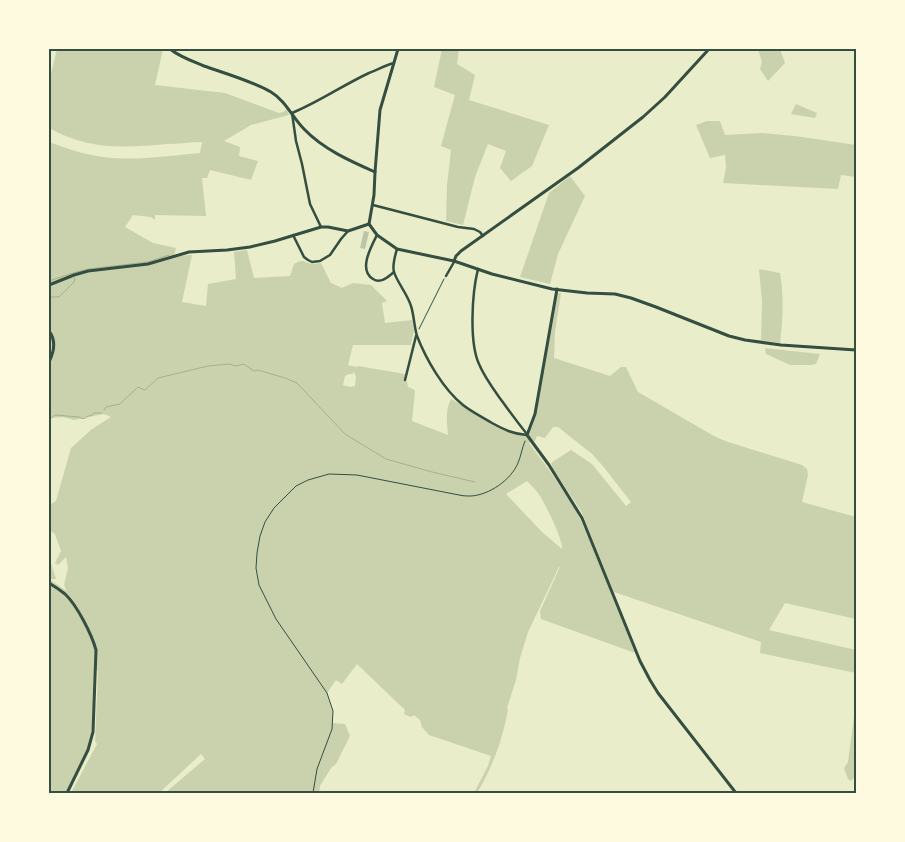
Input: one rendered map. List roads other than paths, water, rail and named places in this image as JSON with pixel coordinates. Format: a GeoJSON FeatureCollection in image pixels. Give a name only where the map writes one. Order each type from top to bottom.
{"type":"FeatureCollection","features":[{"type":"Feature","properties":{"kind":"street"},"geometry":{"type":"LineString","coordinates":[[170,49],[185,58],[272,92],[280,98],[302,128],[319,142],[375,172]]}},
{"type":"Feature","properties":{"kind":"street"},"geometry":{"type":"LineString","coordinates":[[398,49],[380,110],[374,195],[369,224],[377,235],[397,249],[454,261],[557,290],[615,294],[631,298],[656,306],[729,336],[745,340],[781,345],[856,350]]}},
{"type":"Feature","properties":{"kind":"street"},"geometry":{"type":"LineString","coordinates":[[446,276],[458,254],[578,168],[654,107],[709,49]]}},
{"type":"Feature","properties":{"kind":"street"},"geometry":{"type":"LineString","coordinates":[[292,113],[349,82],[387,64],[394,63]]}},
{"type":"Feature","properties":{"kind":"street"},"geometry":{"type":"LineString","coordinates":[[292,113],[296,142],[310,204],[321,227]]}},
{"type":"Feature","properties":{"kind":"street"},"geometry":{"type":"LineString","coordinates":[[372,205],[458,227],[474,229],[483,236]]}},
{"type":"Feature","properties":{"kind":"street"},"geometry":{"type":"LineString","coordinates":[[293,235],[304,257],[312,262],[320,261],[330,255],[340,239],[348,231],[369,224]]}},
{"type":"Feature","properties":{"kind":"street"},"geometry":{"type":"LineString","coordinates":[[49,285],[88,271],[148,264],[189,252],[250,247],[321,227],[348,231]]}},
{"type":"Feature","properties":{"kind":"street"},"geometry":{"type":"LineString","coordinates":[[377,235],[370,251],[366,270],[368,275],[377,281],[381,281],[394,272]]}},
{"type":"Feature","properties":{"kind":"street"},"geometry":{"type":"LineString","coordinates":[[397,249],[394,260],[394,272],[411,304],[416,334],[445,386],[462,405],[510,432],[528,435]]}},
{"type":"Feature","properties":{"kind":"street"},"geometry":{"type":"LineString","coordinates":[[478,269],[473,305],[473,335],[475,355],[482,372],[549,465],[582,518],[650,680],[658,693],[736,793]]}},
{"type":"Feature","properties":{"kind":"street"},"geometry":{"type":"LineString","coordinates":[[528,435],[535,414],[557,290]]}},
{"type":"Feature","properties":{"kind":"street"},"geometry":{"type":"LineString","coordinates":[[49,331],[53,337],[54,345],[49,362]]}},
{"type":"Feature","properties":{"kind":"street"},"geometry":{"type":"LineString","coordinates":[[405,380],[416,334]]}},
{"type":"Feature","properties":{"kind":"street"},"geometry":{"type":"LineString","coordinates":[[49,583],[70,599],[88,630],[96,650],[91,742],[66,793]]}},
{"type":"Feature","properties":{"kind":"waterway"},"geometry":{"type":"LineString","coordinates":[[49,281],[88,269],[148,262],[169,255]]}},
{"type":"Feature","properties":{"kind":"waterway"},"geometry":{"type":"LineString","coordinates":[[49,297],[59,297],[74,282],[75,278]]}},
{"type":"Feature","properties":{"kind":"waterway"},"geometry":{"type":"LineString","coordinates":[[104,410],[106,407],[120,404],[138,387],[145,390],[158,378],[208,366],[244,364],[254,371],[258,370],[297,383],[345,434],[386,459],[475,482]]}},
{"type":"Feature","properties":{"kind":"waterway"},"geometry":{"type":"LineString","coordinates":[[49,420],[55,415],[83,419],[94,413],[102,413]]}}]}
